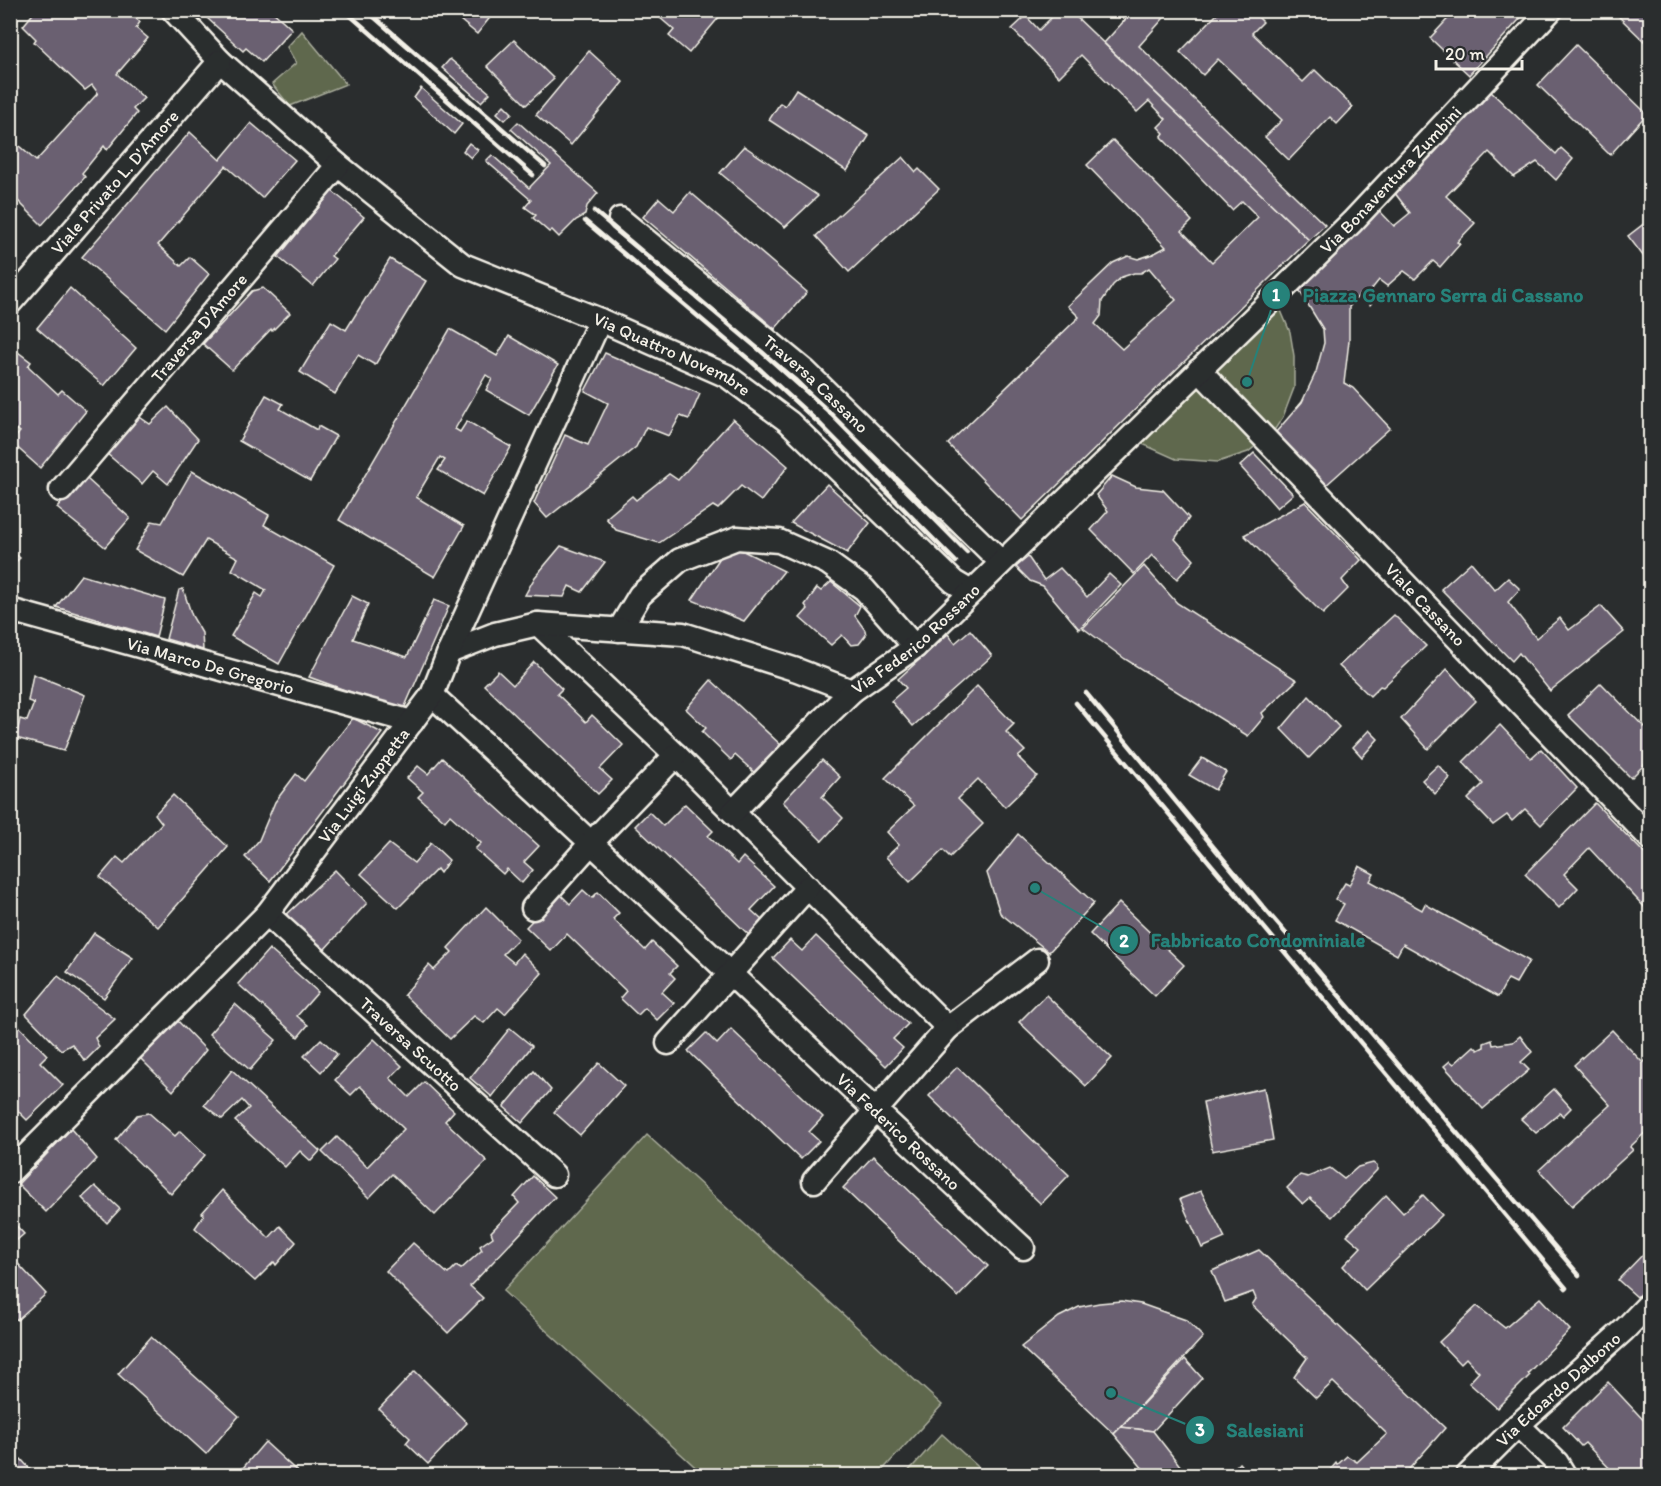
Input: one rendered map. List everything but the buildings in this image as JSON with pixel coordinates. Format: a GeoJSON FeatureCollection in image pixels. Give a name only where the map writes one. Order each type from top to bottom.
{"type":"FeatureCollection","features":[{"type":"Feature","properties":{"kind":"street"},"geometry":{"type":"LineString","coordinates":[[173,10],[220,61]]}},
{"type":"Feature","properties":{"kind":"street","name":"Via Bonaventura Zumbini"},"geometry":{"type":"LineString","coordinates":[[1199,370],[1352,222],[1551,10]]}},
{"type":"Feature","properties":{"kind":"street","name":"Via Quattro Novembre"},"geometry":{"type":"LineString","coordinates":[[220,61],[338,165],[463,266],[600,320],[727,376],[780,416],[954,582],[971,592]]}},
{"type":"Feature","properties":{"kind":"street","name":"Viale Privato L. D'Amore"},"geometry":{"type":"LineString","coordinates":[[10,303],[220,61]]}},
{"type":"Feature","properties":{"kind":"street","name":"Traversa D'Amore"},"geometry":{"type":"LineString","coordinates":[[62,490],[338,165]]}},
{"type":"Feature","properties":{"kind":"street","name":"Traversa Cassano"},"geometry":{"type":"LineString","coordinates":[[620,219],[805,371],[1001,562]]}},
{"type":"Feature","properties":{"kind":"street","name":"Via Luigi Zuppetta"},"geometry":{"type":"LineString","coordinates":[[10,1172],[267,914],[432,695],[449,652],[600,320]]}},
{"type":"Feature","properties":{"kind":"street","name":"Via Federico Rossano"},"geometry":{"type":"LineString","coordinates":[[449,652],[495,634],[538,624],[683,634],[797,670],[852,691],[915,647],[1199,370]]}},
{"type":"Feature","properties":{"kind":"street","name":"Viale Cassano"},"geometry":{"type":"LineString","coordinates":[[1199,370],[1650,838]]}},
{"type":"Feature","properties":{"kind":"street"},"geometry":{"type":"LineString","coordinates":[[619,630],[640,595],[680,560],[737,538],[779,541],[828,563],[864,589],[915,647]]}},
{"type":"Feature","properties":{"kind":"street","name":"Via Marco De Gregorio"},"geometry":{"type":"LineString","coordinates":[[10,610],[412,722]]}},
{"type":"Feature","properties":{"kind":"street"},"geometry":{"type":"LineString","coordinates":[[538,624],[676,755],[948,1028]]}},
{"type":"Feature","properties":{"kind":"street"},"geometry":{"type":"LineString","coordinates":[[733,812],[852,691]]}},
{"type":"Feature","properties":{"kind":"street","name":"Via Federico Rossano"},"geometry":{"type":"LineString","coordinates":[[432,695],[592,842],[730,975],[1023,1248]]}},
{"type":"Feature","properties":{"kind":"street"},"geometry":{"type":"LineString","coordinates":[[533,908],[592,842],[676,755]]}},
{"type":"Feature","properties":{"kind":"street"},"geometry":{"type":"LineString","coordinates":[[668,1042],[808,887]]}},
{"type":"Feature","properties":{"kind":"street","name":"Traversa Scuotto"},"geometry":{"type":"LineString","coordinates":[[267,914],[554,1175]]}},
{"type":"Feature","properties":{"kind":"street"},"geometry":{"type":"LineString","coordinates":[[814,1181],[948,1028],[1037,960]]}},
{"type":"Feature","properties":{"kind":"street","name":"Via Edoardo Dalbono"},"geometry":{"type":"LineString","coordinates":[[1467,1476],[1518,1425],[1624,1330],[1650,1303]]}},
{"type":"Feature","properties":{"kind":"street"},"geometry":{"type":"LineString","coordinates":[[1518,1425],[1557,1463],[1565,1476]]}},
{"type":"Feature","properties":{"kind":"green space"},"geometry":{"type":"Polygon","coordinates":[[[302,31],[346,84],[290,106],[272,84],[296,63],[287,47],[302,31]]]}},
{"type":"Feature","properties":{"kind":"green space"},"geometry":{"type":"Polygon","coordinates":[[[1279,306],[1290,332],[1294,356],[1294,388],[1283,417],[1273,432],[1248,452],[1218,462],[1176,459],[1138,442],[1279,306]]]}},
{"type":"Feature","properties":{"kind":"green space"},"geometry":{"type":"Polygon","coordinates":[[[647,1135],[942,1405],[878,1475],[704,1475],[503,1291],[647,1135]]]}},
{"type":"Feature","properties":{"kind":"green space"},"geometry":{"type":"Polygon","coordinates":[[[942,1434],[987,1475],[905,1475],[942,1434]]]}},
{"type":"Feature","properties":{"kind":"railway"},"geometry":{"type":"LineString","coordinates":[[344,10],[533,175]]}},
{"type":"Feature","properties":{"kind":"railway"},"geometry":{"type":"LineString","coordinates":[[366,10],[545,166]]}},
{"type":"Feature","properties":{"kind":"railway"},"geometry":{"type":"LineString","coordinates":[[594,211],[762,352],[826,409],[967,552]]}},
{"type":"Feature","properties":{"kind":"railway"},"geometry":{"type":"LineString","coordinates":[[585,221],[752,362],[821,425],[956,562]]}},
{"type":"Feature","properties":{"kind":"railway"},"geometry":{"type":"LineString","coordinates":[[1086,693],[1264,908],[1579,1275]]}},
{"type":"Feature","properties":{"kind":"railway"},"geometry":{"type":"LineString","coordinates":[[1076,703],[1566,1288]]}},
{"type":"Feature","properties":{"kind":"place","name":"Piazza Gennaro Serra di Cassano"},"geometry":{"type":"Point","coordinates":[1247,382]}},
{"type":"Feature","properties":{"kind":"place","name":"Fabbricato Condominiale"},"geometry":{"type":"Point","coordinates":[1035,888]}},
{"type":"Feature","properties":{"kind":"place","name":"Salesiani"},"geometry":{"type":"Point","coordinates":[1111,1393]}}]}
